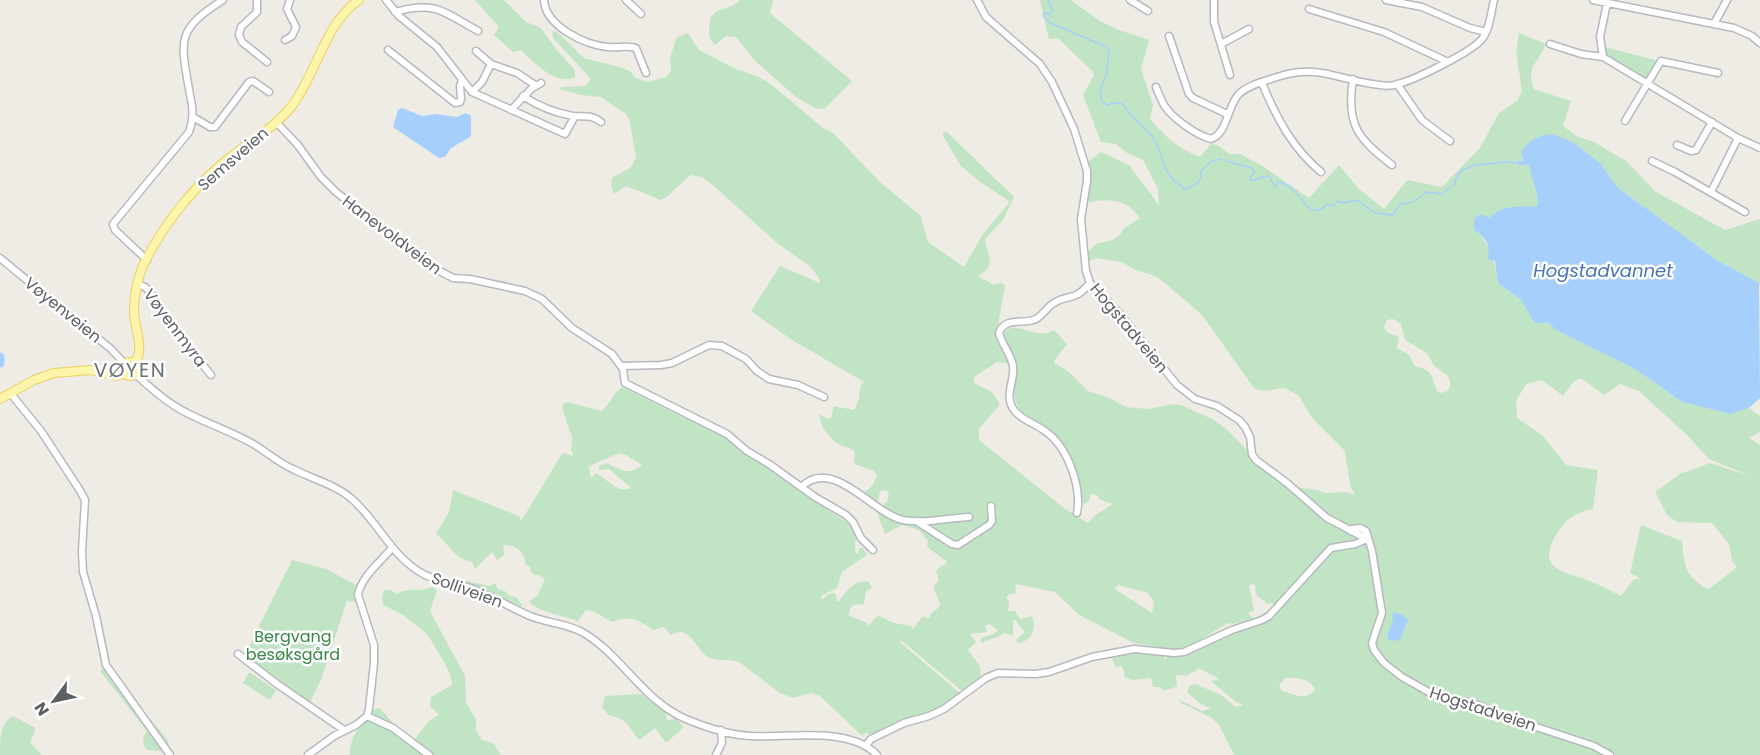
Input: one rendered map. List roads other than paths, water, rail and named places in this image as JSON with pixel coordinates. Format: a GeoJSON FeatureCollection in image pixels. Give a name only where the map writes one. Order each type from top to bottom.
{"type":"FeatureCollection","features":[{"type":"Feature","properties":{"kind":"main road","name":"Semsveien"},"geometry":{"type":"LineString","coordinates":[[130,364],[140,354],[134,312],[137,284],[147,260],[173,219],[193,194],[228,159],[276,122],[289,109],[308,81],[337,20],[358,0]]}},
{"type":"Feature","properties":{"kind":"main road"},"geometry":{"type":"LineString","coordinates":[[130,364],[137,369],[135,374],[129,376],[124,373],[123,369],[130,364]]}},
{"type":"Feature","properties":{"kind":"main road"},"geometry":{"type":"LineString","coordinates":[[0,399],[34,380],[54,373],[84,369],[110,376],[124,373]]}},
{"type":"Feature","properties":{"kind":"street"},"geometry":{"type":"LineString","coordinates":[[147,260],[115,230],[113,224],[189,132],[193,117],[184,35],[197,16],[223,0]]}},
{"type":"Feature","properties":{"kind":"street"},"geometry":{"type":"LineString","coordinates":[[257,0],[257,12],[241,27],[239,35],[242,42],[267,62]]}},
{"type":"Feature","properties":{"kind":"street"},"geometry":{"type":"LineString","coordinates":[[285,40],[292,36],[296,28],[287,9],[290,0]]}},
{"type":"Feature","properties":{"kind":"street"},"geometry":{"type":"LineString","coordinates":[[386,0],[395,12],[437,46],[472,92],[565,135],[575,116]]}},
{"type":"Feature","properties":{"kind":"street"},"geometry":{"type":"LineString","coordinates":[[544,0],[548,15],[576,38],[599,45],[636,48],[646,73]]}},
{"type":"Feature","properties":{"kind":"street"},"geometry":{"type":"LineString","coordinates":[[626,0],[641,14]]}},
{"type":"Feature","properties":{"kind":"street","name":"Hogstadveien"},"geometry":{"type":"LineString","coordinates":[[977,0],[986,17],[1040,64],[1052,82],[1074,129],[1087,171],[1081,219],[1086,271],[1090,283],[1120,314],[1177,385],[1195,399],[1217,406],[1239,420],[1250,437],[1252,454],[1256,460],[1327,518],[1367,539],[1375,565],[1382,613],[1372,643],[1374,650],[1384,663],[1412,684],[1434,695],[1449,700],[1473,703],[1509,718],[1594,746],[1610,755]]}},
{"type":"Feature","properties":{"kind":"street"},"geometry":{"type":"LineString","coordinates":[[1130,0],[1148,11]]}},
{"type":"Feature","properties":{"kind":"street"},"geometry":{"type":"LineString","coordinates":[[1214,0],[1213,14],[1230,75]]}},
{"type":"Feature","properties":{"kind":"street"},"geometry":{"type":"LineString","coordinates":[[1386,0],[1422,7],[1486,32]]}},
{"type":"Feature","properties":{"kind":"street"},"geometry":{"type":"LineString","coordinates":[[1155,87],[1165,107],[1173,115],[1207,139],[1215,138],[1240,93],[1283,75],[1309,71],[1379,85],[1397,84],[1446,62],[1474,47],[1483,39],[1494,0]]}},
{"type":"Feature","properties":{"kind":"street"},"geometry":{"type":"LineString","coordinates":[[1593,0],[1628,4],[1714,24],[1743,32],[1760,43]]}},
{"type":"Feature","properties":{"kind":"street"},"geometry":{"type":"LineString","coordinates":[[1714,24],[1727,0]]}},
{"type":"Feature","properties":{"kind":"street"},"geometry":{"type":"LineString","coordinates":[[395,12],[418,3],[434,3],[444,7],[477,31]]}},
{"type":"Feature","properties":{"kind":"street"},"geometry":{"type":"LineString","coordinates":[[1603,57],[1600,37],[1607,3]]}},
{"type":"Feature","properties":{"kind":"street"},"geometry":{"type":"LineString","coordinates":[[1309,9],[1384,32],[1446,62]]}},
{"type":"Feature","properties":{"kind":"street"},"geometry":{"type":"LineString","coordinates":[[1221,44],[1249,29]]}},
{"type":"Feature","properties":{"kind":"street"},"geometry":{"type":"LineString","coordinates":[[1169,36],[1189,94],[1204,104],[1227,114]]}},
{"type":"Feature","properties":{"kind":"street"},"geometry":{"type":"LineString","coordinates":[[1550,44],[1581,54],[1603,57],[1738,138],[1760,148]]}},
{"type":"Feature","properties":{"kind":"street"},"geometry":{"type":"LineString","coordinates":[[388,50],[455,103],[460,102],[461,99],[459,86],[462,80]]}},
{"type":"Feature","properties":{"kind":"street"},"geometry":{"type":"LineString","coordinates":[[476,51],[491,64],[517,73],[538,84],[511,110]]}},
{"type":"Feature","properties":{"kind":"street"},"geometry":{"type":"LineString","coordinates":[[1625,121],[1661,61],[1718,73]]}},
{"type":"Feature","properties":{"kind":"street"},"geometry":{"type":"LineString","coordinates":[[472,92],[482,82],[491,64]]}},
{"type":"Feature","properties":{"kind":"street"},"geometry":{"type":"LineString","coordinates":[[1353,79],[1350,98],[1354,124],[1371,148],[1392,165]]}},
{"type":"Feature","properties":{"kind":"street"},"geometry":{"type":"LineString","coordinates":[[193,117],[210,127],[215,127],[249,82],[254,81],[269,92]]}},
{"type":"Feature","properties":{"kind":"street"},"geometry":{"type":"LineString","coordinates":[[1262,83],[1290,139],[1306,160],[1321,172]]}},
{"type":"Feature","properties":{"kind":"street"},"geometry":{"type":"LineString","coordinates":[[1397,84],[1422,120],[1450,141]]}},
{"type":"Feature","properties":{"kind":"street"},"geometry":{"type":"LineString","coordinates":[[523,96],[542,106],[575,116],[590,116],[601,122]]}},
{"type":"Feature","properties":{"kind":"street","name":"Hanevoldveien"},"geometry":{"type":"LineString","coordinates":[[276,122],[336,192],[432,267],[453,278],[470,279],[533,294],[549,305],[572,328],[612,354],[621,366],[624,381],[628,386],[727,434],[747,451],[846,515],[853,522],[861,538],[873,550]]}},
{"type":"Feature","properties":{"kind":"street"},"geometry":{"type":"LineString","coordinates":[[1677,145],[1691,151],[1696,150],[1712,122]]}},
{"type":"Feature","properties":{"kind":"street"},"geometry":{"type":"LineString","coordinates":[[1710,192],[1738,138]]}},
{"type":"Feature","properties":{"kind":"street"},"geometry":{"type":"LineString","coordinates":[[1652,161],[1745,212]]}},
{"type":"Feature","properties":{"kind":"street","name":"Vøyenveien"},"geometry":{"type":"LineString","coordinates":[[0,258],[130,364]]}},
{"type":"Feature","properties":{"kind":"street"},"geometry":{"type":"LineString","coordinates":[[1077,513],[1078,498],[1075,479],[1062,448],[1047,433],[1020,416],[1011,405],[1009,396],[1013,366],[999,333],[1000,328],[1007,323],[1034,320],[1054,303],[1076,297],[1090,283]]}},
{"type":"Feature","properties":{"kind":"street","name":"Vøyenmyra"},"geometry":{"type":"LineString","coordinates":[[137,284],[150,292],[166,319],[211,375]]}},
{"type":"Feature","properties":{"kind":"street"},"geometry":{"type":"LineString","coordinates":[[621,366],[672,363],[709,345],[722,346],[746,360],[769,379],[798,385],[824,398]]}},
{"type":"Feature","properties":{"kind":"street","name":"Solliveien"},"geometry":{"type":"LineString","coordinates":[[135,374],[154,391],[185,412],[235,435],[291,468],[354,500],[392,548],[409,564],[433,579],[474,589],[530,616],[572,627],[584,633],[648,692],[671,711],[686,719],[749,736],[855,740],[866,745],[877,755]]}},
{"type":"Feature","properties":{"kind":"street"},"geometry":{"type":"LineString","coordinates":[[11,394],[40,431],[80,489],[85,500],[83,572],[96,616],[106,664],[170,755]]}},
{"type":"Feature","properties":{"kind":"street"},"geometry":{"type":"LineString","coordinates":[[801,487],[813,478],[828,478],[865,496],[890,515],[902,519],[916,521],[969,517]]}},
{"type":"Feature","properties":{"kind":"street"},"geometry":{"type":"LineString","coordinates":[[916,521],[952,544],[958,545],[989,525],[992,521],[991,506]]}},
{"type":"Feature","properties":{"kind":"street"},"geometry":{"type":"LineString","coordinates":[[866,745],[871,739],[904,723],[944,709],[986,678],[998,673],[1043,673],[1092,657],[1134,649],[1174,653],[1189,651],[1232,630],[1269,616],[1331,548],[1355,544],[1367,539]]}},
{"type":"Feature","properties":{"kind":"street"},"geometry":{"type":"LineString","coordinates":[[308,755],[345,730],[354,727],[367,716],[371,701],[374,645],[358,595],[359,588],[392,548]]}},
{"type":"Feature","properties":{"kind":"street"},"geometry":{"type":"LineString","coordinates":[[238,654],[277,684],[345,730]]}},
{"type":"Feature","properties":{"kind":"street"},"geometry":{"type":"LineString","coordinates":[[367,716],[393,728],[429,755]]}},
{"type":"Feature","properties":{"kind":"street"},"geometry":{"type":"LineString","coordinates":[[717,755],[722,743],[721,730]]}},
{"type":"Feature","properties":{"kind":"water"},"geometry":{"type":"Polygon","coordinates":[[[402,108],[422,116],[436,114],[457,117],[466,113],[471,116],[471,135],[451,148],[445,157],[439,158],[393,127],[398,110],[402,108]]]}},
{"type":"Feature","properties":{"kind":"water","name":"Hogstadvannet"},"geometry":{"type":"Polygon","coordinates":[[[1552,134],[1573,142],[1601,164],[1617,187],[1717,260],[1759,283],[1760,398],[1749,408],[1730,414],[1682,402],[1635,369],[1556,330],[1549,323],[1534,323],[1522,301],[1498,283],[1495,261],[1487,259],[1488,246],[1481,235],[1474,230],[1474,218],[1482,214],[1489,218],[1506,208],[1538,206],[1529,165],[1519,165],[1517,161],[1523,161],[1521,152],[1531,141],[1552,134]]]}},
{"type":"Feature","properties":{"kind":"water"},"geometry":{"type":"Polygon","coordinates":[[[1393,612],[1403,615],[1408,620],[1400,640],[1390,641],[1387,635],[1392,624],[1393,612]]]}},
{"type":"Feature","properties":{"kind":"waterway"},"geometry":{"type":"LineString","coordinates":[[1048,0],[1053,11],[1043,16],[1050,23],[1109,50],[1107,73],[1100,90],[1102,101],[1108,105],[1123,104],[1127,111],[1148,131],[1156,143],[1166,170],[1176,183],[1185,189],[1195,185],[1200,179],[1201,171],[1212,161],[1222,159]]}},
{"type":"Feature","properties":{"kind":"waterway"},"geometry":{"type":"LineString","coordinates":[[1226,161],[1252,168],[1254,172],[1250,179],[1253,181],[1269,176],[1275,187],[1278,182],[1283,183],[1296,193],[1311,210],[1318,210],[1326,205],[1333,206],[1338,201],[1343,203],[1357,200],[1376,213],[1393,215],[1400,204],[1413,202],[1427,192],[1441,194],[1455,184],[1461,171],[1470,166],[1504,162],[1519,163]]}},
{"type":"Feature","properties":{"kind":"waterway"},"geometry":{"type":"LineString","coordinates":[[0,357],[0,363]]}},
{"type":"Feature","properties":{"kind":"district","name":"VØYEN"},"geometry":{"type":"Point","coordinates":[130,370]}},
{"type":"Feature","properties":{"kind":"park label","name":"Bergvang besøksgård"},"geometry":{"type":"Point","coordinates":[293,645]}}]}
